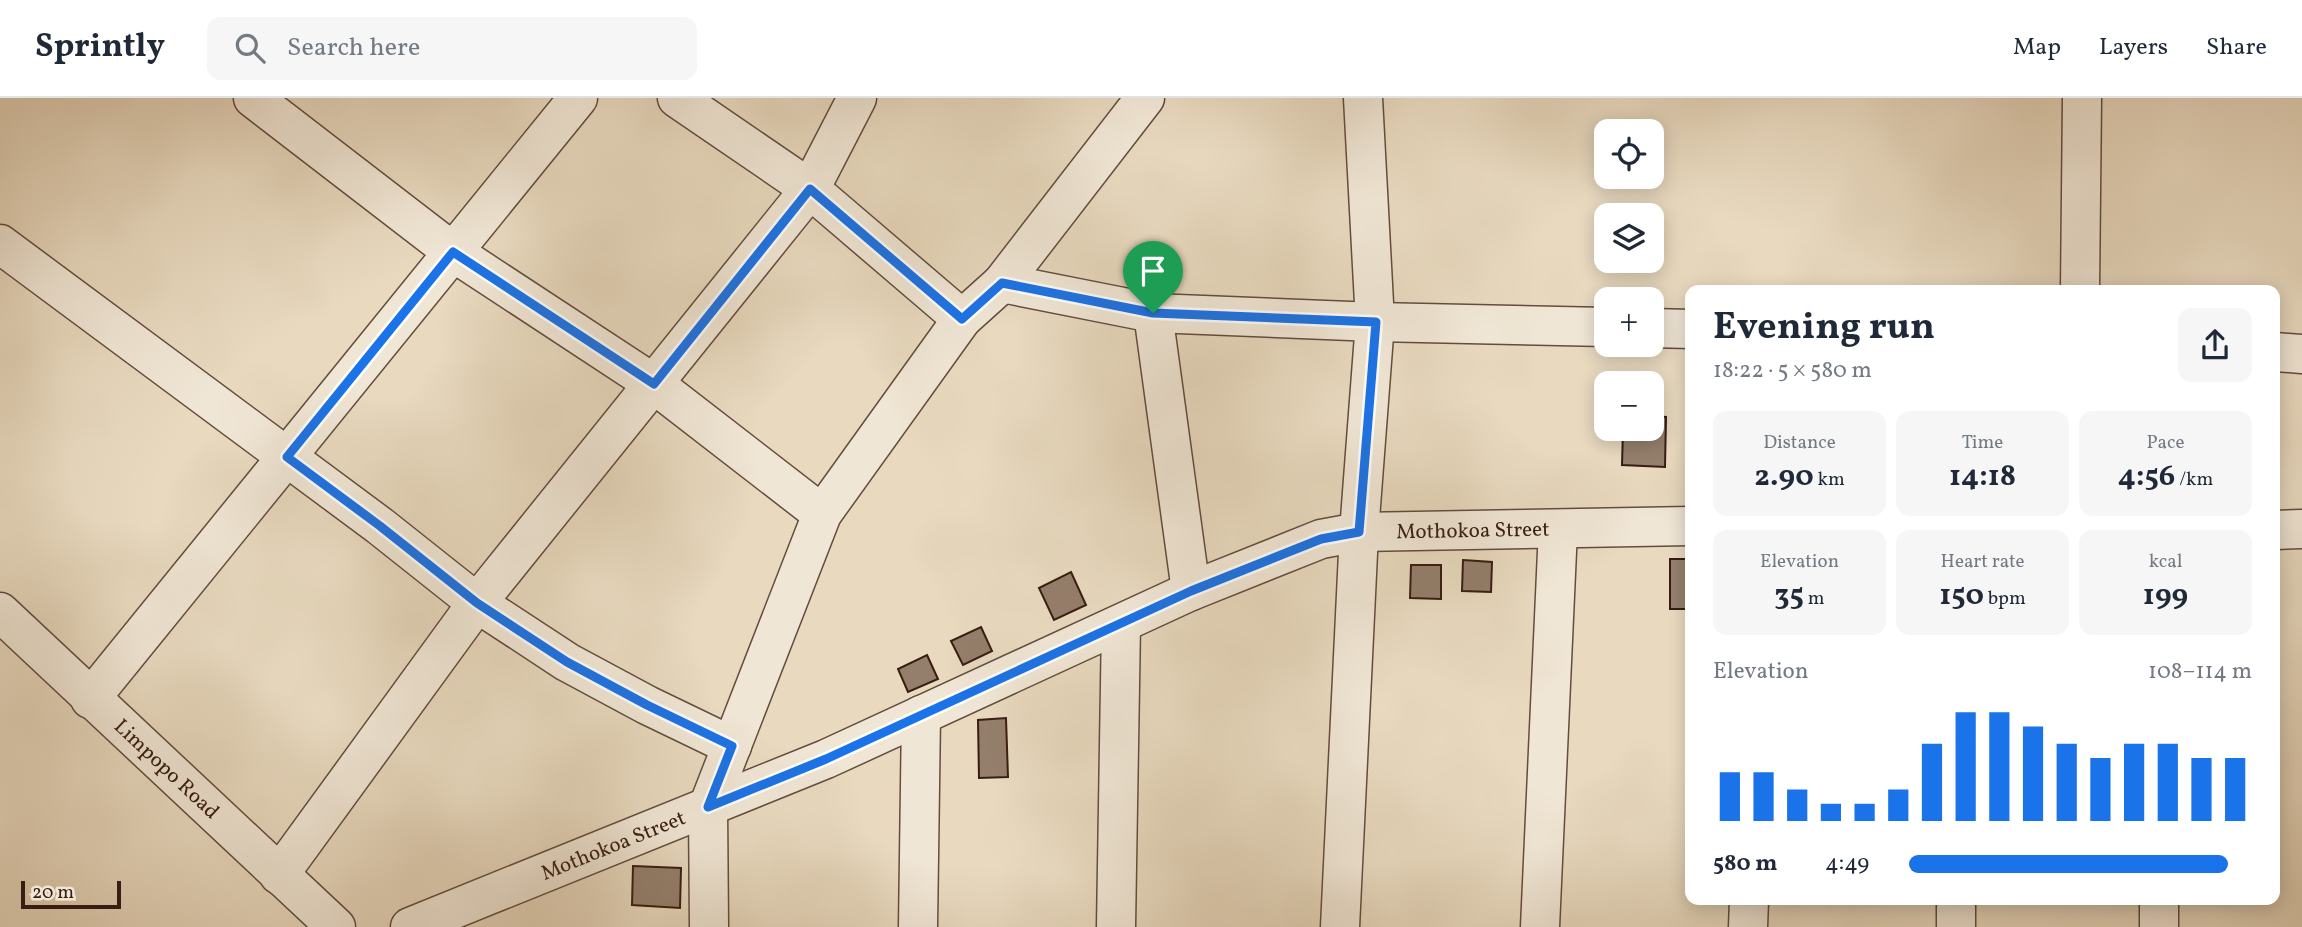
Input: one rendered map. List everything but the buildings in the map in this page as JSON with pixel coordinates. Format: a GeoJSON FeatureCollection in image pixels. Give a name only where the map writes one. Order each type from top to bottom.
{"type":"FeatureCollection","features":[{"type":"Feature","properties":{"kind":"street"},"geometry":{"type":"LineString","coordinates":[[253,98],[453,252],[654,384],[822,514]]}},
{"type":"Feature","properties":{"kind":"street"},"geometry":{"type":"LineString","coordinates":[[90,699],[578,98]]}},
{"type":"Feature","properties":{"kind":"street"},"geometry":{"type":"LineString","coordinates":[[677,98],[810,189],[962,319]]}},
{"type":"Feature","properties":{"kind":"street"},"geometry":{"type":"LineString","coordinates":[[279,875],[477,603],[810,189],[857,98]]}},
{"type":"Feature","properties":{"kind":"street"},"geometry":{"type":"LineString","coordinates":[[709,927],[708,807],[822,514],[962,319],[1002,283],[1145,98]]}},
{"type":"Feature","properties":{"kind":"street"},"geometry":{"type":"LineString","coordinates":[[1340,927],[1359,532],[1376,322],[1363,98]]}},
{"type":"Feature","properties":{"kind":"street"},"geometry":{"type":"LineString","coordinates":[[2080,285],[2082,98]]}},
{"type":"Feature","properties":{"kind":"street"},"geometry":{"type":"LineString","coordinates":[[0,244],[380,526],[477,603],[567,662],[732,746]]}},
{"type":"Feature","properties":{"kind":"street"},"geometry":{"type":"LineString","coordinates":[[1002,283],[1153,313],[1594,327]]}},
{"type":"Feature","properties":{"kind":"street"},"geometry":{"type":"LineString","coordinates":[[1153,313],[1191,591]]}},
{"type":"Feature","properties":{"kind":"street"},"geometry":{"type":"LineString","coordinates":[[1664,328],[1685,329]]}},
{"type":"Feature","properties":{"kind":"street"},"geometry":{"type":"LineString","coordinates":[[2280,352],[2302,354]]}},
{"type":"Feature","properties":{"kind":"street","name":"Mothokoa Street"},"geometry":{"type":"LineString","coordinates":[[410,927],[826,759],[1191,591],[1321,539],[1359,532],[1685,526]]}},
{"type":"Feature","properties":{"kind":"street"},"geometry":{"type":"LineString","coordinates":[[1540,927],[1558,529]]}},
{"type":"Feature","properties":{"kind":"street"},"geometry":{"type":"LineString","coordinates":[[2280,530],[2302,529]]}},
{"type":"Feature","properties":{"kind":"street","name":"Limpopo Road"},"geometry":{"type":"LineString","coordinates":[[0,612],[336,927]]}},
{"type":"Feature","properties":{"kind":"street"},"geometry":{"type":"LineString","coordinates":[[1116,927],[1121,624]]}},
{"type":"Feature","properties":{"kind":"street"},"geometry":{"type":"LineString","coordinates":[[918,927],[921,715]]}},
{"type":"Feature","properties":{"kind":"street"},"geometry":{"type":"LineString","coordinates":[[1748,927],[1749,905]]}},
{"type":"Feature","properties":{"kind":"street"},"geometry":{"type":"LineString","coordinates":[[1956,905],[1956,927]]}},
{"type":"Feature","properties":{"kind":"street"},"geometry":{"type":"LineString","coordinates":[[2159,905],[2159,927]]}},
{"type":"Feature","properties":{"kind":"route"},"geometry":{"type":"LineString","coordinates":[[810,189],[962,319],[1002,283],[1153,313],[1376,322],[1359,532],[1321,539],[1191,591],[826,759],[708,807],[732,746],[567,662],[477,603],[287,457],[453,252],[654,384],[810,189]]}}]}
